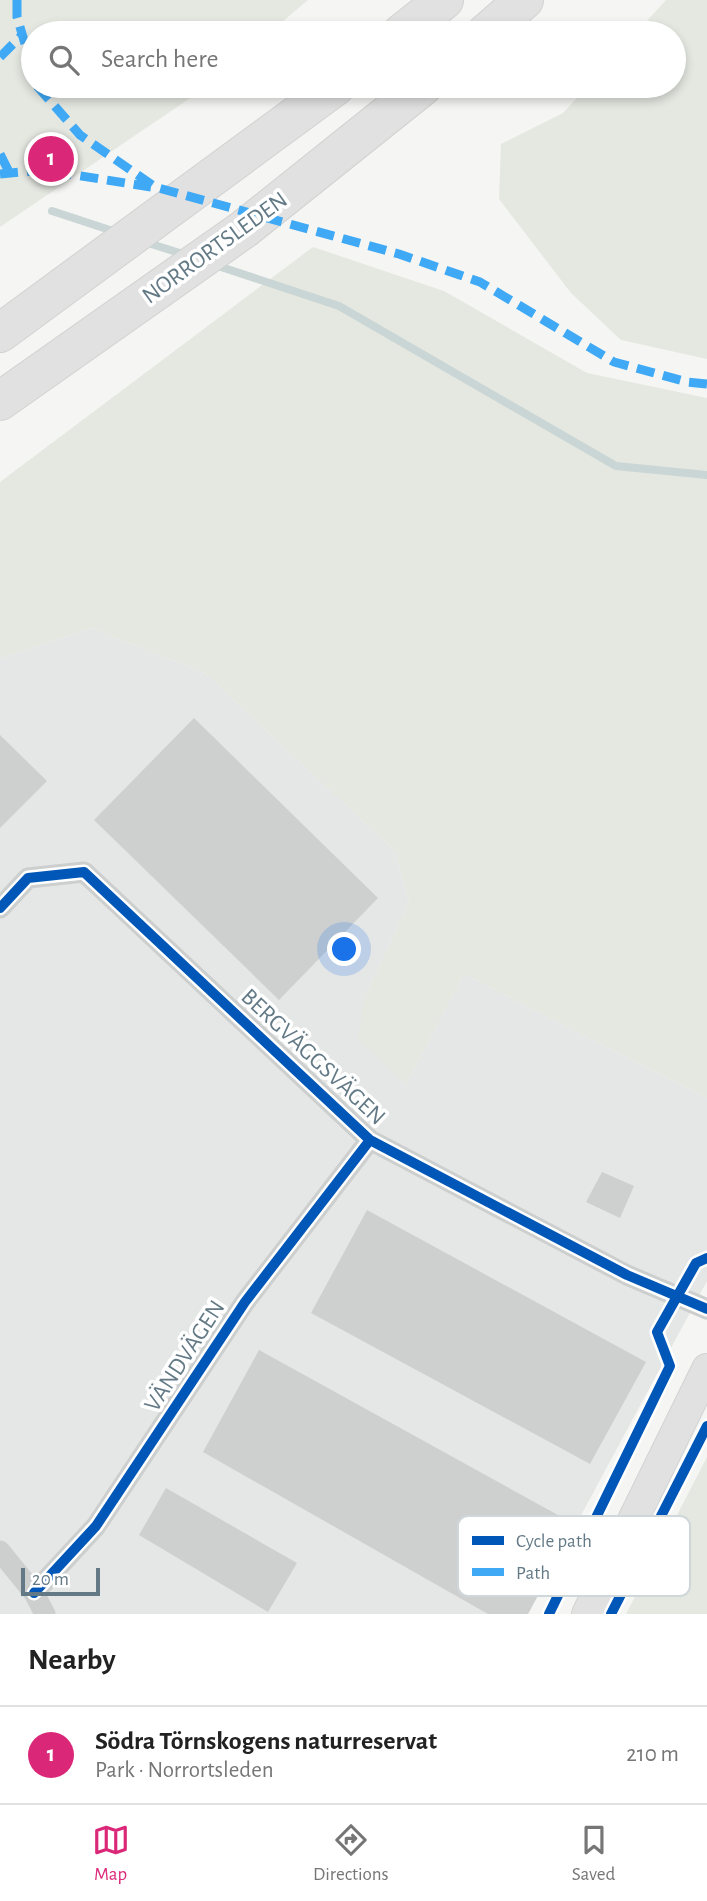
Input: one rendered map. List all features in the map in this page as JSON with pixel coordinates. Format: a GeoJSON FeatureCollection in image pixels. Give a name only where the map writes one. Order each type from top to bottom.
{"type":"FeatureCollection","features":[{"type":"Feature","properties":{"kind":"highway"},"geometry":{"type":"LineString","coordinates":[[417,21],[444,0]]}},
{"type":"Feature","properties":{"kind":"highway"},"geometry":{"type":"LineString","coordinates":[[500,21],[524,0]]}},
{"type":"Feature","properties":{"kind":"highway"},"geometry":{"type":"LineString","coordinates":[[0,333],[319,98]]}},
{"type":"Feature","properties":{"kind":"highway","name":"NORRORTSLEDEN"},"geometry":{"type":"LineString","coordinates":[[0,401],[244,229],[408,98]]}},
{"type":"Feature","properties":{"kind":"street","name":"BERGVÄGGSVÄGEN"},"geometry":{"type":"LineString","coordinates":[[0,908],[28,878],[84,872],[370,1140],[627,1275],[707,1309]]}},
{"type":"Feature","properties":{"kind":"street","name":"VÄNDVÄGEN"},"geometry":{"type":"LineString","coordinates":[[34,1594],[96,1527],[245,1302],[370,1140]]}},
{"type":"Feature","properties":{"kind":"street"},"geometry":{"type":"LineString","coordinates":[[635,1516],[707,1369]]}},
{"type":"Feature","properties":{"kind":"street"},"geometry":{"type":"LineString","coordinates":[[0,1551],[34,1594],[45,1614]]}},
{"type":"Feature","properties":{"kind":"street"},"geometry":{"type":"LineString","coordinates":[[587,1614],[596,1596]]}},
{"type":"Feature","properties":{"kind":"shaded area"},"geometry":{"type":"Polygon","coordinates":[[[0,0],[308,0],[283,21],[21,21],[21,98],[190,98],[0,227],[0,0]]]}},
{"type":"Feature","properties":{"kind":"shaded area"},"geometry":{"type":"Polygon","coordinates":[[[666,0],[707,0],[707,359],[621,340],[571,293],[499,199],[501,144],[563,113],[577,98],[686,98],[686,21],[647,21],[666,0]]]}},
{"type":"Feature","properties":{"kind":"shaded area"},"geometry":{"type":"Polygon","coordinates":[[[313,247],[444,291],[587,373],[707,398],[707,1098],[464,974],[406,1084],[358,1039],[364,999],[409,903],[395,851],[205,673],[91,628],[0,658],[0,482],[313,247]]]}},
{"type":"Feature","properties":{"kind":"shaded area"},"geometry":{"type":"Polygon","coordinates":[[[91,628],[205,673],[395,851],[409,903],[364,999],[406,1084],[464,974],[707,1098],[707,1281],[581,1516],[458,1516],[458,1596],[538,1596],[528,1614],[0,1614],[0,658],[91,628]]]}},
{"type":"Feature","properties":{"kind":"shaded area"},"geometry":{"type":"Polygon","coordinates":[[[707,1457],[707,1614],[626,1614],[635,1596],[690,1596],[690,1516],[677,1516],[707,1457]]]}},
{"type":"Feature","properties":{"kind":"building"},"geometry":{"type":"Polygon","coordinates":[[[194,718],[378,898],[279,1000],[94,820],[194,718]]]}},
{"type":"Feature","properties":{"kind":"building"},"geometry":{"type":"Polygon","coordinates":[[[0,735],[47,781],[0,828],[0,735]]]}},
{"type":"Feature","properties":{"kind":"building"},"geometry":{"type":"Polygon","coordinates":[[[602,1172],[634,1186],[620,1218],[586,1202],[602,1172]]]}},
{"type":"Feature","properties":{"kind":"building"},"geometry":{"type":"Polygon","coordinates":[[[367,1210],[646,1362],[590,1464],[311,1313],[367,1210]]]}},
{"type":"Feature","properties":{"kind":"building"},"geometry":{"type":"Polygon","coordinates":[[[259,1350],[560,1516],[458,1516],[458,1596],[538,1596],[528,1614],[488,1614],[203,1452],[259,1350]]]}},
{"type":"Feature","properties":{"kind":"building"},"geometry":{"type":"Polygon","coordinates":[[[166,1488],[297,1563],[268,1612],[139,1535],[166,1488]]]}},
{"type":"Feature","properties":{"kind":"waterway"},"geometry":{"type":"LineString","coordinates":[[52,211],[116,232]]}},
{"type":"Feature","properties":{"kind":"waterway"},"geometry":{"type":"LineString","coordinates":[[145,242],[186,255]]}},
{"type":"Feature","properties":{"kind":"waterway"},"geometry":{"type":"LineString","coordinates":[[215,265],[339,306],[616,466],[707,475]]}},
{"type":"Feature","properties":{"kind":"marked path"},"geometry":{"type":"LineString","coordinates":[[17,0],[17,17],[21,30]]}},
{"type":"Feature","properties":{"kind":"marked path"},"geometry":{"type":"LineString","coordinates":[[0,57],[21,36]]}},
{"type":"Feature","properties":{"kind":"marked path"},"geometry":{"type":"LineString","coordinates":[[48,98],[80,135],[155,187],[399,254],[480,282],[614,362],[687,382],[707,384]]}},
{"type":"Feature","properties":{"kind":"marked path"},"geometry":{"type":"LineString","coordinates":[[0,154],[9,172]]}},
{"type":"Feature","properties":{"kind":"marked path"},"geometry":{"type":"LineString","coordinates":[[0,174],[43,170],[151,187]]}},
{"type":"Feature","properties":{"kind":"cycle path"},"geometry":{"type":"LineString","coordinates":[[0,908],[28,878],[84,872],[370,1140],[627,1275],[707,1309]]}},
{"type":"Feature","properties":{"kind":"cycle path"},"geometry":{"type":"LineString","coordinates":[[34,1593],[96,1526],[245,1302],[370,1140]]}},
{"type":"Feature","properties":{"kind":"cycle path"},"geometry":{"type":"LineString","coordinates":[[597,1516],[670,1366],[657,1332],[696,1263],[707,1258]]}},
{"type":"Feature","properties":{"kind":"cycle path"},"geometry":{"type":"LineString","coordinates":[[661,1516],[707,1426]]}},
{"type":"Feature","properties":{"kind":"cycle path"},"geometry":{"type":"LineString","coordinates":[[549,1614],[558,1596]]}},
{"type":"Feature","properties":{"kind":"cycle path"},"geometry":{"type":"LineString","coordinates":[[611,1614],[620,1596]]}},
{"type":"Feature","properties":{"kind":"place","name":"Södra Törnskogens naturreservat"},"geometry":{"type":"Point","coordinates":[51,159]}}]}
